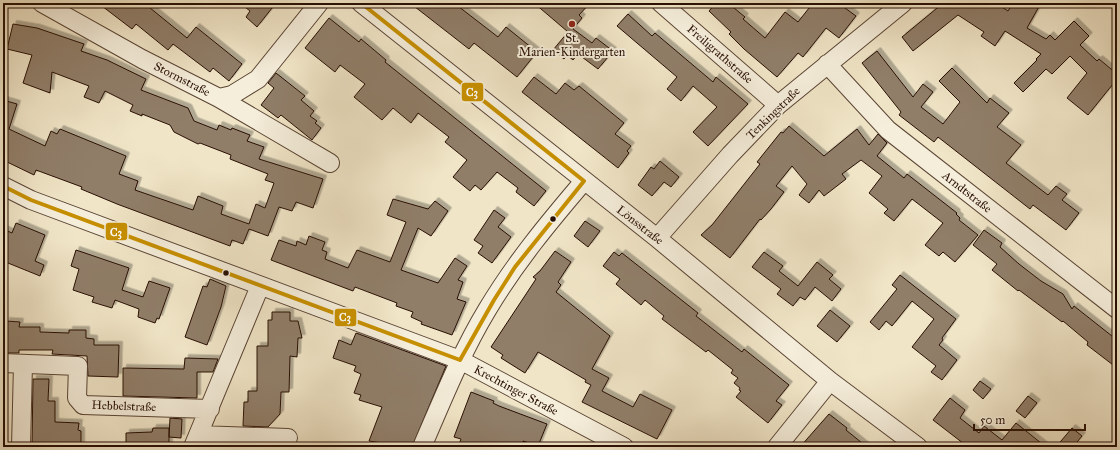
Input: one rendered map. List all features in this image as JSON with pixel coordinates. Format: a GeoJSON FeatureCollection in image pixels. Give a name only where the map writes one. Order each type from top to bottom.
{"type":"FeatureCollection","features":[{"type":"Feature","properties":{"kind":"street","name":"Stormstraße"},"geometry":{"type":"LineString","coordinates":[[42,3],[142,59],[218,98],[232,95],[258,79],[319,3]]}},
{"type":"Feature","properties":{"kind":"street","name":"Lönsstraße"},"geometry":{"type":"LineString","coordinates":[[361,3],[657,238],[830,381],[918,447]]}},
{"type":"Feature","properties":{"kind":"street","name":"Freiligrathstraße"},"geometry":{"type":"LineString","coordinates":[[661,3],[778,105]]}},
{"type":"Feature","properties":{"kind":"street","name":"Tenkingstraße"},"geometry":{"type":"LineString","coordinates":[[657,238],[730,155],[778,105],[903,3]]}},
{"type":"Feature","properties":{"kind":"street","name":"Arndtstraße"},"geometry":{"type":"LineString","coordinates":[[827,64],[888,130],[1117,309]]}},
{"type":"Feature","properties":{"kind":"street"},"geometry":{"type":"LineString","coordinates":[[218,98],[330,163]]}},
{"type":"Feature","properties":{"kind":"street"},"geometry":{"type":"LineString","coordinates":[[422,447],[460,360],[487,310],[506,279],[528,249],[584,181]]}},
{"type":"Feature","properties":{"kind":"street","name":"Krechtinger Straße"},"geometry":{"type":"LineString","coordinates":[[3,186],[31,200],[460,360],[624,447]]}},
{"type":"Feature","properties":{"kind":"street"},"geometry":{"type":"LineString","coordinates":[[260,286],[210,409],[195,441],[288,438]]}},
{"type":"Feature","properties":{"kind":"street","name":"Hebbelstraße"},"geometry":{"type":"LineString","coordinates":[[3,363],[78,366],[77,398],[83,405],[210,409]]}},
{"type":"Feature","properties":{"kind":"street"},"geometry":{"type":"LineString","coordinates":[[21,447],[23,364]]}},
{"type":"Feature","properties":{"kind":"street"},"geometry":{"type":"LineString","coordinates":[[777,447],[830,381]]}},
{"type":"Feature","properties":{"kind":"building"},"geometry":{"type":"Polygon","coordinates":[[[98,3],[144,3],[187,38],[196,27],[242,64],[229,81],[213,68],[210,72],[173,44],[168,50],[136,24],[132,29],[98,3]]]}},
{"type":"Feature","properties":{"kind":"building"},"geometry":{"type":"Polygon","coordinates":[[[240,3],[276,3],[257,27],[246,17],[250,11],[240,3]]]}},
{"type":"Feature","properties":{"kind":"building"},"geometry":{"type":"Polygon","coordinates":[[[410,3],[454,3],[498,37],[506,27],[537,52],[517,77],[474,43],[469,49],[410,3]]]}},
{"type":"Feature","properties":{"kind":"building"},"geometry":{"type":"Polygon","coordinates":[[[534,3],[590,3],[579,15],[582,18],[573,29],[592,43],[596,38],[613,51],[598,69],[578,54],[573,60],[567,55],[564,59],[553,50],[568,32],[534,3]]]}},
{"type":"Feature","properties":{"kind":"building"},"geometry":{"type":"Polygon","coordinates":[[[716,3],[728,3],[745,17],[743,19],[765,38],[785,12],[798,22],[813,3],[849,3],[845,8],[856,16],[839,38],[826,28],[803,57],[798,53],[777,77],[744,49],[729,34],[731,32],[709,11],[716,3]]]}},
{"type":"Feature","properties":{"kind":"building"},"geometry":{"type":"Polygon","coordinates":[[[941,3],[996,3],[1008,11],[1013,3],[1041,3],[1027,28],[1046,39],[1050,35],[1055,40],[1074,21],[1089,36],[1080,45],[1097,61],[1099,59],[1117,74],[1117,79],[1088,115],[1067,98],[1087,73],[1070,56],[1052,74],[1046,69],[1023,92],[1014,83],[1041,54],[1005,31],[995,46],[981,36],[984,32],[958,15],[913,51],[902,37],[942,4],[941,3]]]}},
{"type":"Feature","properties":{"kind":"building"},"geometry":{"type":"Polygon","coordinates":[[[628,14],[652,36],[655,33],[713,82],[716,77],[748,104],[708,146],[693,132],[717,107],[693,86],[681,101],[667,89],[677,77],[617,26],[628,14]]]}},
{"type":"Feature","properties":{"kind":"building"},"geometry":{"type":"Polygon","coordinates":[[[329,18],[359,42],[361,39],[386,60],[385,62],[546,191],[534,206],[516,192],[518,188],[497,172],[481,190],[475,185],[470,191],[453,177],[467,160],[445,142],[449,137],[418,113],[411,123],[393,108],[382,120],[354,97],[365,84],[340,65],[335,72],[305,48],[329,18]]]}},
{"type":"Feature","properties":{"kind":"building"},"geometry":{"type":"Polygon","coordinates":[[[13,24],[37,28],[84,44],[81,51],[107,60],[146,79],[141,90],[188,108],[194,121],[217,130],[219,125],[250,135],[247,141],[264,147],[259,159],[323,179],[313,208],[296,202],[292,211],[279,207],[268,236],[249,229],[243,244],[232,240],[230,246],[117,204],[81,189],[82,187],[36,170],[34,175],[3,160],[3,100],[17,104],[9,129],[45,146],[51,131],[57,134],[60,129],[126,156],[119,174],[138,181],[135,190],[193,210],[198,196],[223,206],[221,214],[249,224],[256,204],[265,208],[274,183],[265,180],[268,174],[230,159],[231,155],[200,143],[198,144],[174,132],[170,125],[130,111],[133,105],[105,91],[99,103],[84,97],[89,86],[52,72],[50,93],[23,83],[32,55],[7,49],[13,24]]]}},
{"type":"Feature","properties":{"kind":"building"},"geometry":{"type":"Polygon","coordinates":[[[877,51],[913,97],[923,84],[933,92],[921,107],[943,124],[960,102],[939,81],[952,68],[987,103],[990,98],[1009,113],[997,127],[1021,145],[1006,163],[1048,195],[1056,186],[1067,194],[1062,200],[1079,213],[1066,230],[1033,205],[1030,209],[938,137],[934,142],[899,115],[901,112],[862,63],[877,51]]]}},
{"type":"Feature","properties":{"kind":"building"},"geometry":{"type":"Polygon","coordinates":[[[276,73],[305,96],[301,100],[314,111],[310,116],[317,121],[315,123],[321,128],[312,140],[281,115],[278,118],[261,105],[274,88],[268,83],[276,73]]]}},
{"type":"Feature","properties":{"kind":"building"},"geometry":{"type":"Polygon","coordinates":[[[534,77],[556,94],[565,83],[574,90],[579,86],[624,123],[615,134],[631,146],[627,151],[629,153],[618,168],[522,92],[534,77]]]}},
{"type":"Feature","properties":{"kind":"building"},"geometry":{"type":"Polygon","coordinates":[[[789,126],[824,156],[857,129],[869,145],[878,134],[887,143],[877,156],[904,178],[907,174],[957,213],[956,214],[960,218],[959,220],[978,235],[955,262],[943,252],[939,256],[925,245],[943,223],[912,199],[894,221],[884,213],[888,209],[869,193],[882,176],[861,160],[842,174],[846,179],[824,196],[819,190],[809,203],[799,195],[807,184],[792,166],[776,186],[784,192],[771,209],[761,220],[760,219],[730,258],[701,235],[712,225],[760,164],[757,162],[781,132],[783,133],[789,126]]]}},
{"type":"Feature","properties":{"kind":"building"},"geometry":{"type":"Polygon","coordinates":[[[660,161],[679,177],[671,187],[664,182],[652,196],[638,185],[651,167],[654,169],[660,161]]]}},
{"type":"Feature","properties":{"kind":"building"},"geometry":{"type":"Polygon","coordinates":[[[393,199],[428,209],[435,201],[448,211],[431,236],[418,228],[401,270],[438,283],[455,258],[467,266],[458,280],[463,282],[457,299],[466,302],[452,335],[421,324],[422,322],[411,317],[413,312],[396,306],[397,303],[355,287],[353,291],[271,260],[279,240],[296,246],[297,241],[306,245],[309,236],[325,242],[322,250],[327,252],[325,259],[348,268],[357,250],[390,262],[406,222],[387,215],[393,199]]]}},
{"type":"Feature","properties":{"kind":"building"},"geometry":{"type":"Polygon","coordinates":[[[494,210],[505,218],[498,227],[511,237],[492,263],[478,253],[483,246],[474,240],[494,210]]]}},
{"type":"Feature","properties":{"kind":"building"},"geometry":{"type":"Polygon","coordinates":[[[585,221],[600,231],[588,247],[574,236],[585,221]]]}},
{"type":"Feature","properties":{"kind":"building"},"geometry":{"type":"Polygon","coordinates":[[[16,223],[45,235],[35,261],[44,265],[40,276],[3,261],[3,229],[12,233],[16,223]]]}},
{"type":"Feature","properties":{"kind":"building"},"geometry":{"type":"Polygon","coordinates":[[[984,230],[1002,243],[1000,247],[1019,264],[1041,281],[1063,294],[1072,309],[1074,306],[1117,340],[1117,368],[1087,345],[1088,342],[1063,321],[1062,322],[1019,290],[1018,291],[992,270],[997,264],[973,245],[984,230]]]}},
{"type":"Feature","properties":{"kind":"building"},"geometry":{"type":"Polygon","coordinates":[[[76,250],[129,268],[122,290],[143,297],[149,281],[170,288],[159,319],[157,318],[155,323],[138,317],[139,309],[115,300],[112,308],[92,302],[94,297],[73,290],[79,269],[71,266],[76,250]]]}},
{"type":"Feature","properties":{"kind":"building"},"geometry":{"type":"Polygon","coordinates":[[[555,251],[571,262],[558,282],[561,285],[556,292],[610,336],[592,369],[609,378],[602,391],[633,407],[640,394],[672,410],[657,439],[582,402],[591,385],[585,382],[586,380],[538,352],[525,373],[501,358],[503,355],[491,347],[536,279],[533,277],[540,271],[555,251]]]}},
{"type":"Feature","properties":{"kind":"building"},"geometry":{"type":"Polygon","coordinates":[[[614,252],[619,256],[622,253],[698,313],[696,316],[742,352],[744,349],[789,385],[776,401],[782,405],[768,423],[736,397],[741,391],[739,390],[740,388],[734,383],[738,378],[731,373],[733,370],[708,350],[706,352],[662,319],[664,316],[645,300],[641,305],[616,284],[620,279],[603,266],[614,252]]]}},
{"type":"Feature","properties":{"kind":"building"},"geometry":{"type":"Polygon","coordinates":[[[764,252],[783,266],[779,271],[798,286],[817,262],[833,275],[829,279],[841,289],[832,301],[815,287],[805,300],[800,297],[793,306],[777,294],[781,289],[752,267],[764,252]]]}},
{"type":"Feature","properties":{"kind":"building"},"geometry":{"type":"Polygon","coordinates":[[[900,275],[956,319],[942,338],[943,340],[939,345],[957,360],[942,380],[931,372],[936,366],[912,347],[934,319],[912,301],[892,326],[886,321],[879,330],[870,322],[897,289],[892,285],[900,275]]]}},
{"type":"Feature","properties":{"kind":"building"},"geometry":{"type":"Polygon","coordinates":[[[210,279],[226,286],[221,307],[207,345],[185,337],[203,286],[207,287],[210,279]]]}},
{"type":"Feature","properties":{"kind":"building"},"geometry":{"type":"Polygon","coordinates":[[[830,310],[850,326],[837,342],[817,326],[830,310]]]}},
{"type":"Feature","properties":{"kind":"building"},"geometry":{"type":"Polygon","coordinates":[[[272,312],[290,312],[290,321],[298,321],[302,338],[298,338],[297,357],[290,356],[289,392],[281,392],[280,414],[268,427],[243,426],[244,402],[248,402],[248,391],[257,391],[257,346],[268,346],[268,320],[272,320],[272,312]]]}},
{"type":"Feature","properties":{"kind":"building"},"geometry":{"type":"Polygon","coordinates":[[[6,321],[20,322],[19,327],[40,327],[40,332],[69,333],[69,330],[86,330],[86,338],[94,339],[94,345],[119,345],[118,377],[88,376],[87,356],[52,354],[53,350],[19,350],[19,353],[5,353],[6,321]]]}},
{"type":"Feature","properties":{"kind":"building"},"geometry":{"type":"Polygon","coordinates":[[[356,333],[446,366],[412,447],[380,447],[382,443],[369,441],[382,407],[359,400],[361,395],[354,393],[361,374],[354,371],[356,366],[333,358],[339,340],[351,345],[356,333]]]}},
{"type":"Feature","properties":{"kind":"building"},"geometry":{"type":"Polygon","coordinates":[[[185,358],[218,359],[213,372],[197,372],[197,398],[123,396],[123,368],[184,369],[185,358]]]}},
{"type":"Feature","properties":{"kind":"building"},"geometry":{"type":"Polygon","coordinates":[[[33,379],[49,379],[48,401],[55,401],[55,422],[79,423],[78,430],[81,431],[81,447],[42,445],[42,447],[32,447],[33,379]]]}},
{"type":"Feature","properties":{"kind":"building"},"geometry":{"type":"Polygon","coordinates":[[[980,381],[991,389],[983,399],[973,390],[980,381]]]}},
{"type":"Feature","properties":{"kind":"building"},"geometry":{"type":"Polygon","coordinates":[[[471,392],[494,401],[493,403],[499,406],[547,424],[538,446],[523,441],[524,447],[458,447],[461,439],[454,437],[471,392]]]}},
{"type":"Feature","properties":{"kind":"building"},"geometry":{"type":"Polygon","coordinates":[[[1028,396],[1037,403],[1025,418],[1016,411],[1028,396]]]}},
{"type":"Feature","properties":{"kind":"building"},"geometry":{"type":"Polygon","coordinates":[[[950,398],[965,410],[960,418],[979,433],[984,426],[1002,440],[1016,423],[1046,447],[968,447],[933,420],[950,398]]]}},
{"type":"Feature","properties":{"kind":"building"},"geometry":{"type":"Polygon","coordinates":[[[829,414],[847,428],[846,430],[867,447],[800,447],[829,414]]]}},
{"type":"Feature","properties":{"kind":"building"},"geometry":{"type":"Polygon","coordinates":[[[170,418],[182,419],[181,438],[169,437],[170,418]]]}},
{"type":"Feature","properties":{"kind":"building"},"geometry":{"type":"Polygon","coordinates":[[[153,428],[169,428],[169,447],[126,447],[126,433],[152,432],[153,428]]]}},
{"type":"Feature","properties":{"kind":"building"},"geometry":{"type":"Polygon","coordinates":[[[1072,428],[1082,436],[1073,447],[1056,447],[1072,428]]]}},
{"type":"Feature","properties":{"kind":"transit line","name":"C3"},"geometry":{"type":"LineString","coordinates":[[361,3],[584,181]]}},
{"type":"Feature","properties":{"kind":"transit line","name":"C3"},"geometry":{"type":"LineString","coordinates":[[460,360],[494,300],[515,267],[584,181]]}},
{"type":"Feature","properties":{"kind":"transit line","name":"C3"},"geometry":{"type":"LineString","coordinates":[[3,186],[31,200],[460,360]]}},
{"type":"Feature","properties":{"kind":"place","name":"St. Marien-Kindergarten"},"geometry":{"type":"Point","coordinates":[572,24]}}]}
